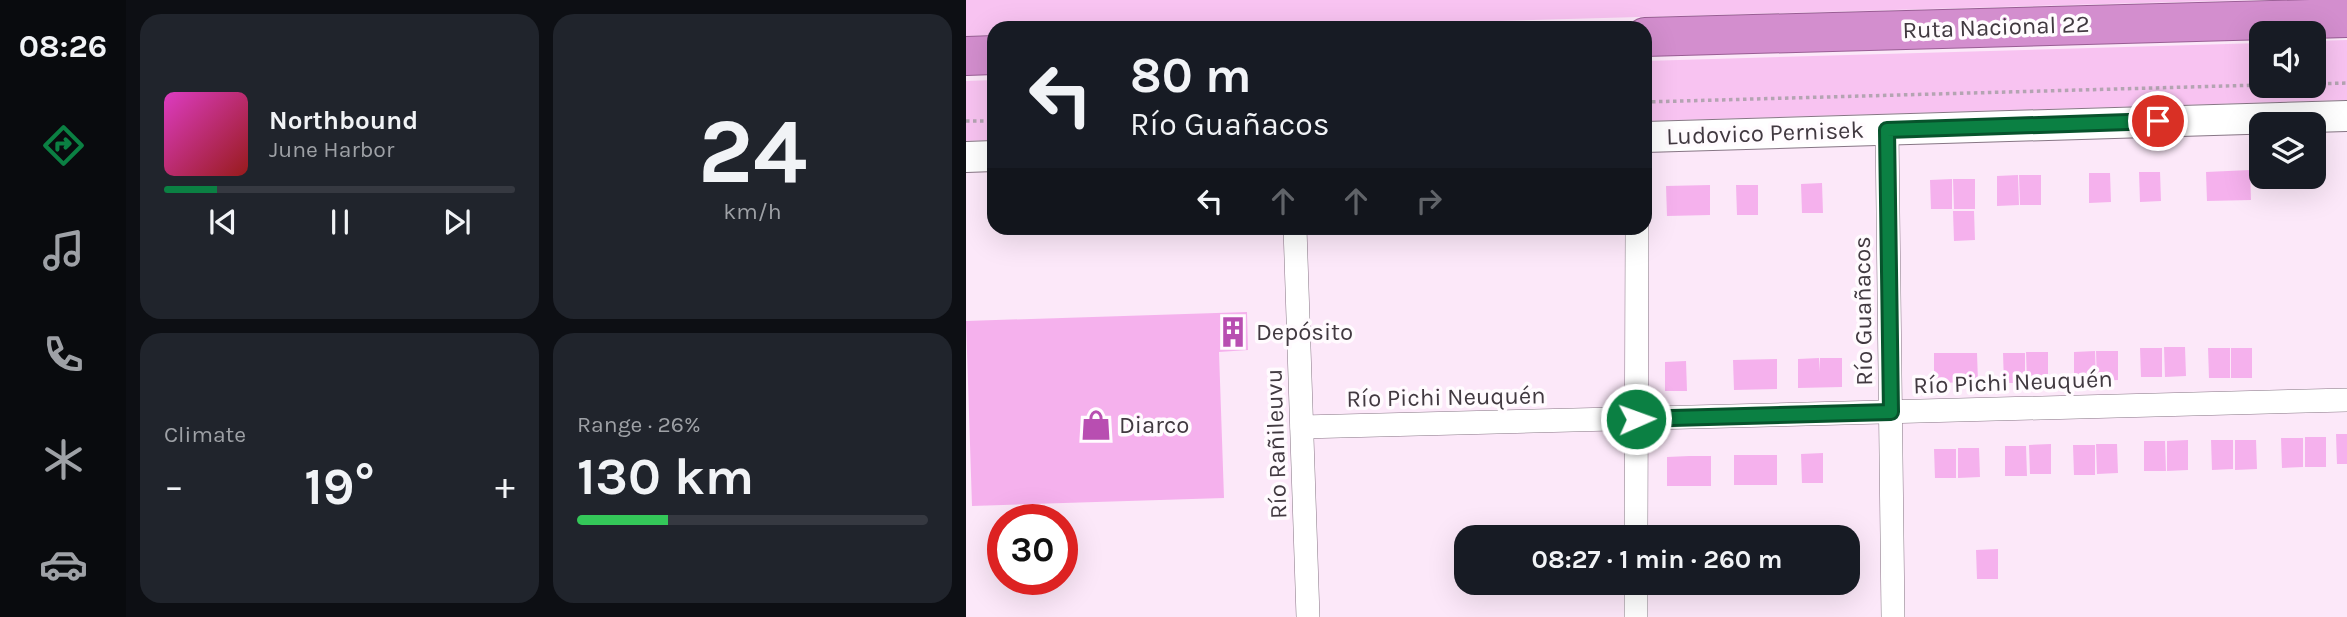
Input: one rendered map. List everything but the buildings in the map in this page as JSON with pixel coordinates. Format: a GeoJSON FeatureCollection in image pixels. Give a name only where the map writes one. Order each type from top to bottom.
{"type":"FeatureCollection","features":[{"type":"Feature","properties":{"kind":"highway","name":"Ruta Nacional 22"},"geometry":{"type":"LineString","coordinates":[[1652,37],[2347,18]]}},
{"type":"Feature","properties":{"kind":"highway"},"geometry":{"type":"LineString","coordinates":[[966,56],[987,55]]}},
{"type":"Feature","properties":{"kind":"street","name":"Ludovico Pernisek"},"geometry":{"type":"LineString","coordinates":[[1652,137],[2347,116]]}},
{"type":"Feature","properties":{"kind":"street","name":"Río Guañacos"},"geometry":{"type":"LineString","coordinates":[[1887,130],[1893,617]]}},
{"type":"Feature","properties":{"kind":"street"},"geometry":{"type":"LineString","coordinates":[[966,157],[987,156]]}},
{"type":"Feature","properties":{"kind":"street","name":"Río Rañileuvu"},"geometry":{"type":"LineString","coordinates":[[1295,235],[1308,617]]}},
{"type":"Feature","properties":{"kind":"street"},"geometry":{"type":"LineString","coordinates":[[1636,525],[1637,235]]}},
{"type":"Feature","properties":{"kind":"street","name":"Río Pichi Neuquén"},"geometry":{"type":"LineString","coordinates":[[1302,427],[2347,400]]}},
{"type":"Feature","properties":{"kind":"street"},"geometry":{"type":"LineString","coordinates":[[1636,595],[1636,617]]}},
{"type":"Feature","properties":{"kind":"path"},"geometry":{"type":"LineString","coordinates":[[2326,84],[2347,83]]}},
{"type":"Feature","properties":{"kind":"path"},"geometry":{"type":"LineString","coordinates":[[1652,102],[2249,85]]}},
{"type":"Feature","properties":{"kind":"path"},"geometry":{"type":"LineString","coordinates":[[966,121],[987,121]]}},
{"type":"Feature","properties":{"kind":"shaded area"},"geometry":{"type":"Polygon","coordinates":[[[966,0],[2251,0],[1497,21],[987,21],[987,35],[966,36],[966,0]]]}},
{"type":"Feature","properties":{"kind":"shaded area"},"geometry":{"type":"Polygon","coordinates":[[[2347,40],[2347,100],[1652,121],[1652,61],[2249,43],[2249,98],[2326,98],[2326,41],[2347,40]]]}},
{"type":"Feature","properties":{"kind":"shaded area"},"geometry":{"type":"Polygon","coordinates":[[[987,80],[987,140],[966,141],[966,81],[987,80]]]}},
{"type":"Feature","properties":{"kind":"place","name":"Depósito"},"geometry":{"type":"Point","coordinates":[1233,332]}},
{"type":"Feature","properties":{"kind":"place","name":"Diarco"},"geometry":{"type":"Point","coordinates":[1096,425]}},
{"type":"Feature","properties":{"kind":"route"},"geometry":{"type":"LineString","coordinates":[[1636,419],[1891,412],[1887,130],[2158,121]]}}]}
